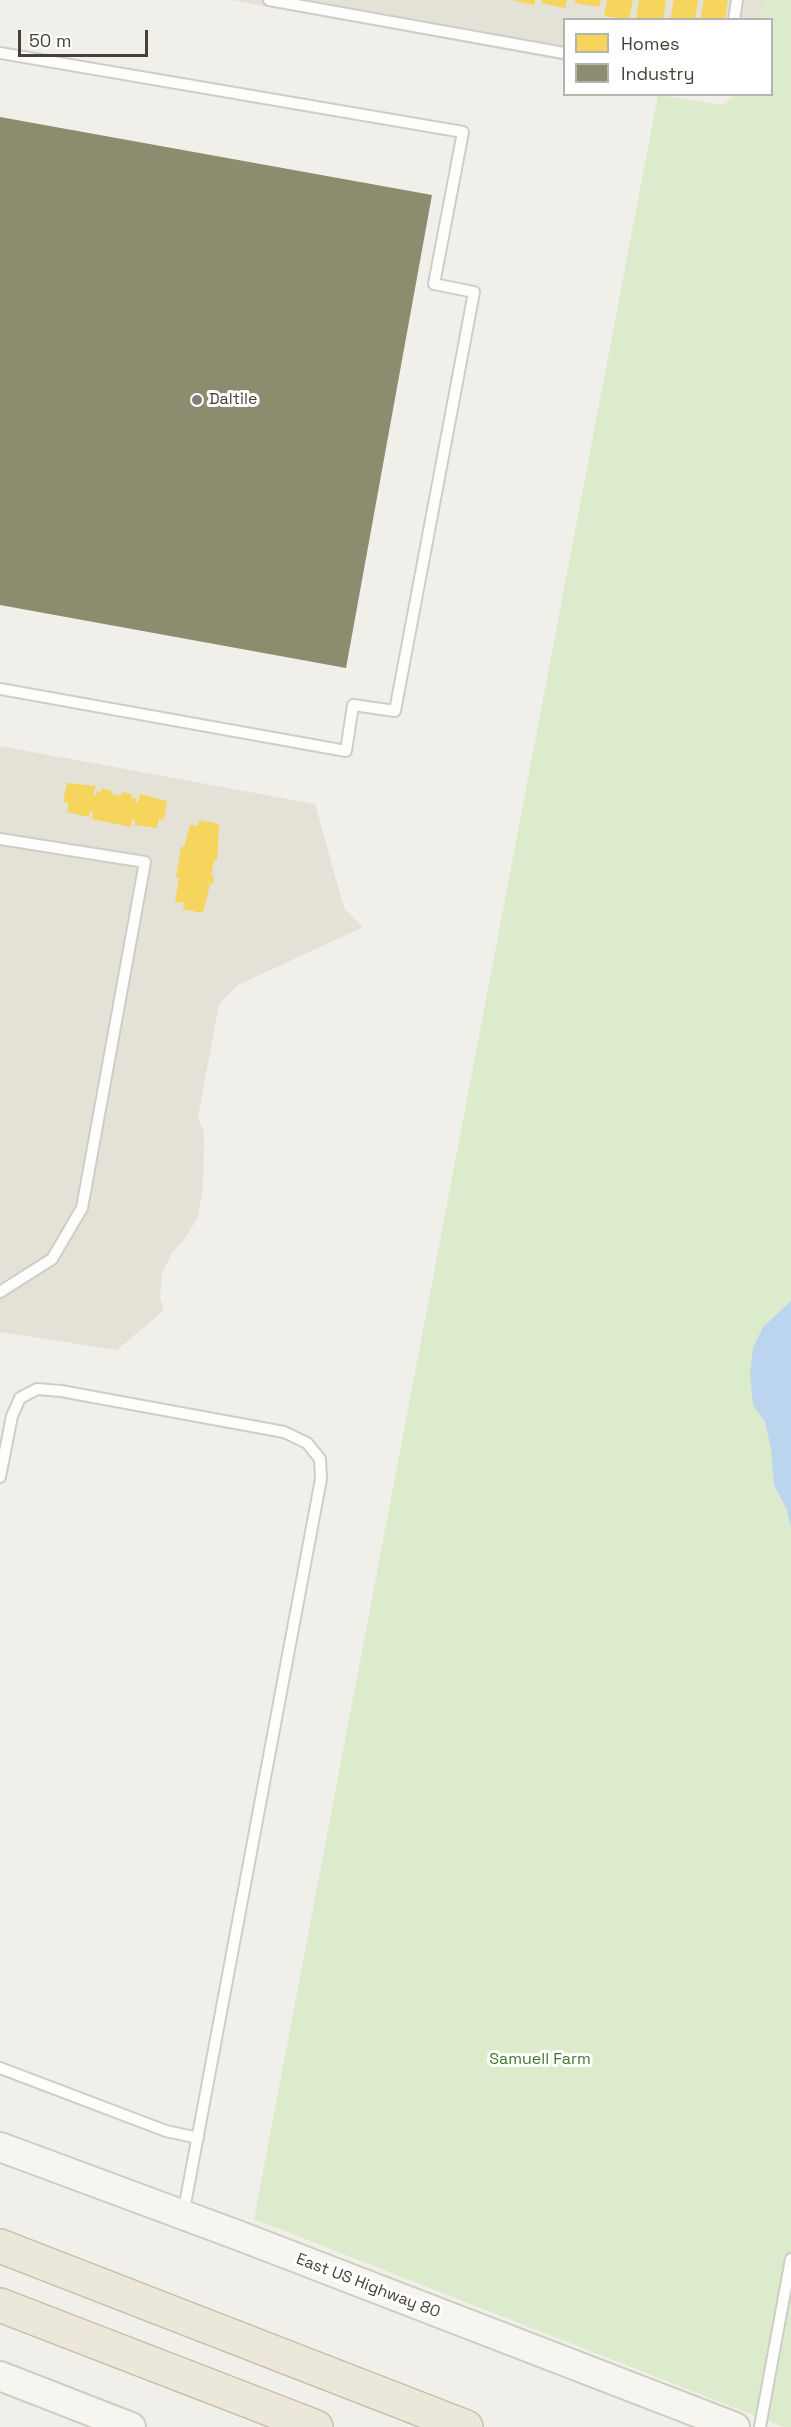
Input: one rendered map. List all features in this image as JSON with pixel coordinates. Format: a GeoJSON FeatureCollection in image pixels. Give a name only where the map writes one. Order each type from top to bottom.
{"type":"FeatureCollection","features":[{"type":"Feature","properties":{"kind":"highway"},"geometry":{"type":"LineString","coordinates":[[0,2229],[205,2325]]}},
{"type":"Feature","properties":{"kind":"highway"},"geometry":{"type":"LineString","coordinates":[[0,2246],[466,2427]]}},
{"type":"Feature","properties":{"kind":"highway"},"geometry":{"type":"LineString","coordinates":[[0,2305],[316,2427]]}},
{"type":"Feature","properties":{"kind":"main road","name":"East US Highway 80"},"geometry":{"type":"LineString","coordinates":[[0,2147],[735,2427]]}},
{"type":"Feature","properties":{"kind":"main road"},"geometry":{"type":"LineString","coordinates":[[0,2376],[131,2427]]}},
{"type":"Feature","properties":{"kind":"lane"},"geometry":{"type":"LineString","coordinates":[[269,0],[563,53]]}},
{"type":"Feature","properties":{"kind":"lane"},"geometry":{"type":"LineString","coordinates":[[734,18],[737,0]]}},
{"type":"Feature","properties":{"kind":"lane"},"geometry":{"type":"LineString","coordinates":[[0,53],[463,132],[434,284],[474,292],[395,711],[353,705],[346,751],[0,689]]}},
{"type":"Feature","properties":{"kind":"lane"},"geometry":{"type":"LineString","coordinates":[[0,838],[145,862],[82,1208],[52,1259],[0,1292]]}},
{"type":"Feature","properties":{"kind":"lane"},"geometry":{"type":"LineString","coordinates":[[0,1477],[12,1416],[20,1398],[37,1389],[62,1391],[284,1432],[307,1443],[320,1459],[319,1491],[183,2215]]}},
{"type":"Feature","properties":{"kind":"lane"},"geometry":{"type":"LineString","coordinates":[[0,2068],[165,2132],[198,2138]]}},
{"type":"Feature","properties":{"kind":"lane"},"geometry":{"type":"LineString","coordinates":[[760,2427],[791,2259]]}},
{"type":"Feature","properties":{"kind":"shaded area"},"geometry":{"type":"Polygon","coordinates":[[[231,0],[764,0],[761,18],[563,18],[563,61],[231,0]]]}},
{"type":"Feature","properties":{"kind":"shaded area"},"geometry":{"type":"Polygon","coordinates":[[[0,746],[315,804],[344,908],[363,927],[238,985],[219,1004],[198,1117],[204,1132],[203,1187],[198,1217],[186,1237],[172,1253],[162,1273],[160,1298],[164,1310],[117,1350],[0,1332],[0,746]]]}},
{"type":"Feature","properties":{"kind":"green space","name":"Samuell Farm"},"geometry":{"type":"Polygon","coordinates":[[[764,0],[791,0],[791,2427],[784,2427],[254,2219],[658,96],[722,105],[734,96],[773,96],[773,18],[761,18],[764,0]]]}},
{"type":"Feature","properties":{"kind":"water"},"geometry":{"type":"Polygon","coordinates":[[[791,1301],[791,1528],[787,1510],[774,1485],[771,1449],[765,1422],[753,1405],[750,1373],[753,1348],[763,1327],[791,1301]]]}},
{"type":"Feature","properties":{"kind":"building: Homes"},"geometry":{"type":"Polygon","coordinates":[[[511,0],[535,0],[534,5],[511,0]]]}},
{"type":"Feature","properties":{"kind":"building: Homes"},"geometry":{"type":"Polygon","coordinates":[[[542,0],[567,0],[565,8],[541,3],[542,0]]]}},
{"type":"Feature","properties":{"kind":"building: Homes"},"geometry":{"type":"Polygon","coordinates":[[[575,0],[601,0],[599,7],[575,3],[575,0]]]}},
{"type":"Feature","properties":{"kind":"building: Homes"},"geometry":{"type":"Polygon","coordinates":[[[607,0],[633,0],[629,18],[604,16],[607,0]]]}},
{"type":"Feature","properties":{"kind":"building: Homes"},"geometry":{"type":"Polygon","coordinates":[[[639,0],[666,0],[663,18],[636,18],[639,0]]]}},
{"type":"Feature","properties":{"kind":"building: Homes"},"geometry":{"type":"Polygon","coordinates":[[[674,0],[698,0],[695,18],[670,18],[674,0]]]}},
{"type":"Feature","properties":{"kind":"building: Homes"},"geometry":{"type":"Polygon","coordinates":[[[704,0],[728,0],[725,18],[700,18],[704,0]]]}},
{"type":"Feature","properties":{"kind":"building: Homes"},"geometry":{"type":"Polygon","coordinates":[[[67,783],[96,786],[93,795],[96,795],[97,791],[101,792],[102,788],[112,791],[111,794],[121,796],[122,792],[132,794],[131,798],[136,798],[138,803],[140,794],[167,801],[164,820],[159,819],[157,828],[135,825],[135,820],[132,819],[131,827],[92,819],[93,813],[90,812],[89,817],[67,812],[69,803],[63,802],[67,783]]]}},
{"type":"Feature","properties":{"kind":"building: Homes"},"geometry":{"type":"Polygon","coordinates":[[[199,820],[219,824],[217,861],[214,860],[211,876],[214,876],[213,884],[202,882],[210,885],[203,913],[183,909],[184,903],[175,902],[181,847],[184,847],[190,825],[198,826],[199,820]]]}},
{"type":"Feature","properties":{"kind":"building: Industry","name":"Daltile"},"geometry":{"type":"Polygon","coordinates":[[[0,117],[432,195],[346,668],[0,605],[0,117]]]}},
{"type":"Feature","properties":{"kind":"place","name":"Daltile"},"geometry":{"type":"Point","coordinates":[197,400]}}]}
